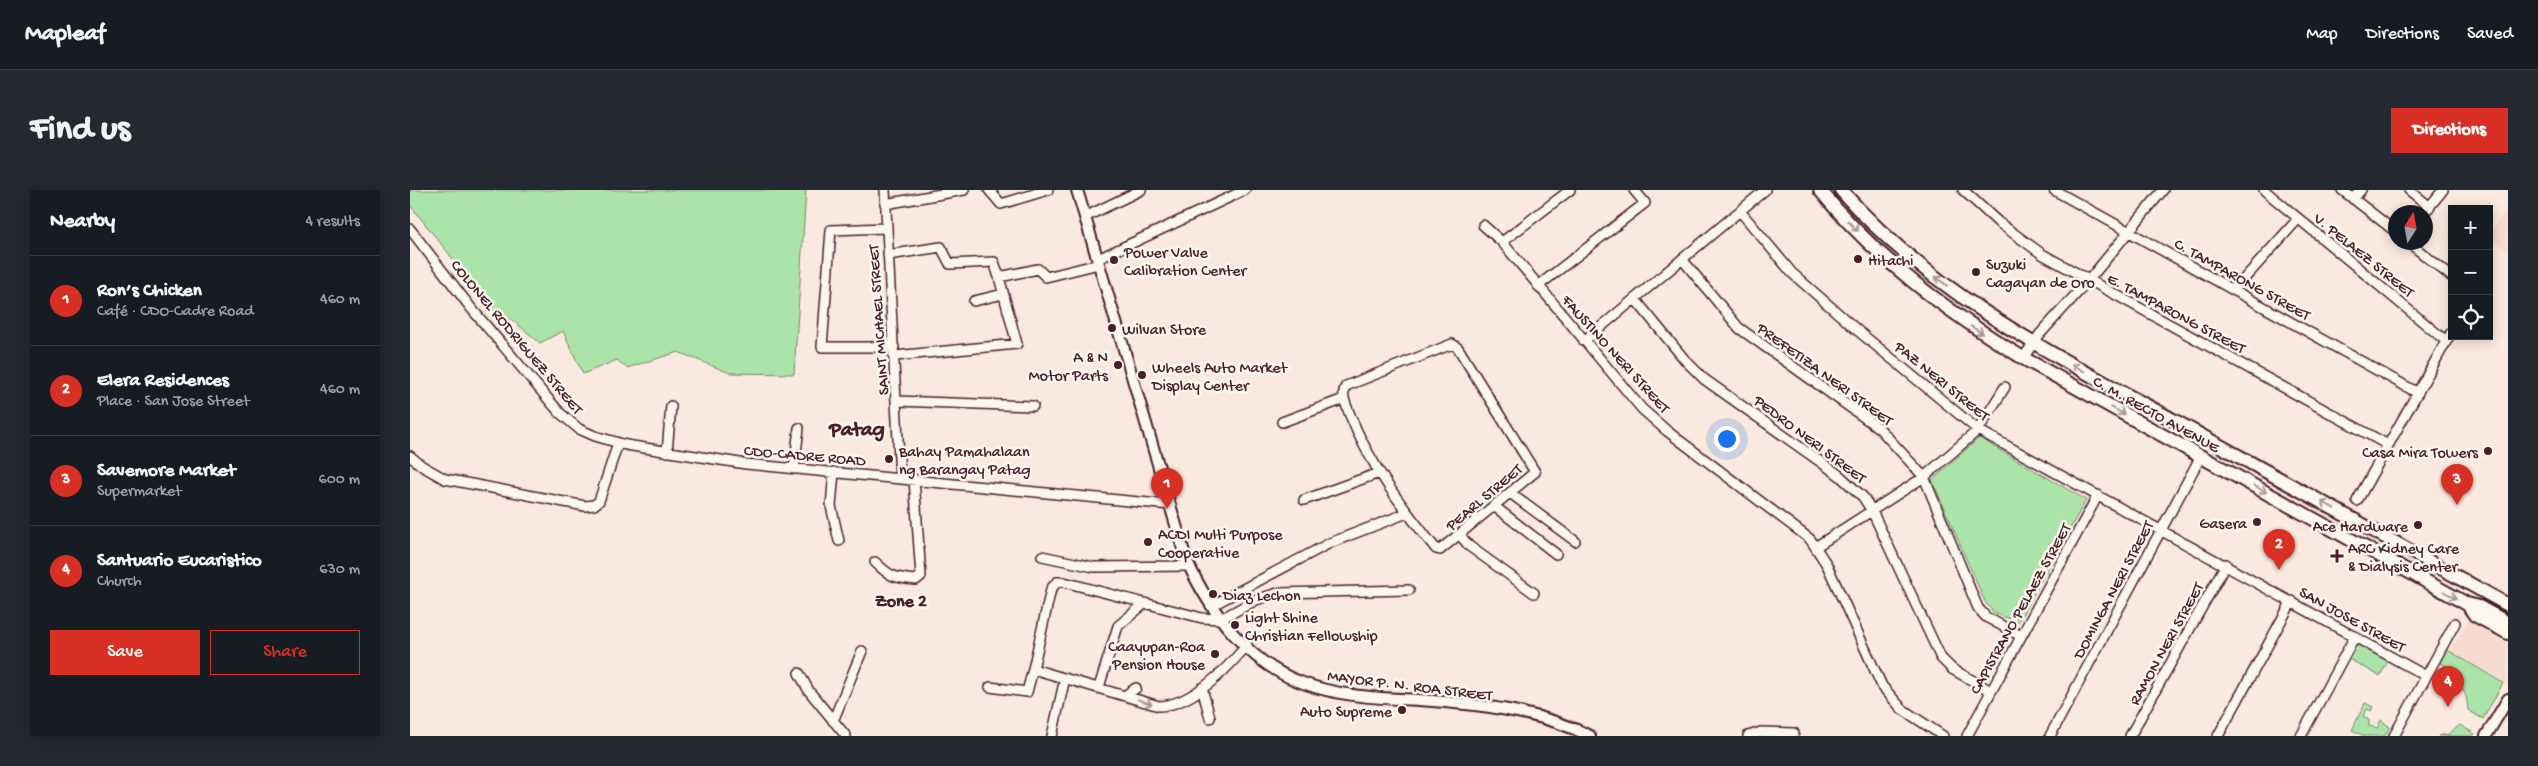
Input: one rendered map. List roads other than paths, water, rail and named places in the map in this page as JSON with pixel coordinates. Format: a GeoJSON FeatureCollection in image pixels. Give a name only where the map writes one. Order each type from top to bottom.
{"type":"FeatureCollection","features":[{"type":"Feature","properties":{"kind":"highway","name":"C. M. RECTO AVENUE"},"geometry":{"type":"LineString","coordinates":[[1820,190],[1873,247],[1930,297],[1969,325],[2023,358],[2467,604],[2479,607],[2508,623]]}},
{"type":"Feature","properties":{"kind":"highway","name":"C. M. RECTO AVENUE"},"geometry":{"type":"LineString","coordinates":[[1841,190],[1891,239],[1944,284],[2033,343],[2508,605]]}},
{"type":"Feature","properties":{"kind":"highway"},"geometry":{"type":"LineString","coordinates":[[2201,456],[2210,440]]}},
{"type":"Feature","properties":{"kind":"highway"},"geometry":{"type":"LineString","coordinates":[[2339,533],[2348,516]]}},
{"type":"Feature","properties":{"kind":"highway"},"geometry":{"type":"LineString","coordinates":[[2467,604],[2475,615],[2508,633]]}},
{"type":"Feature","properties":{"kind":"main road","name":"MAYOR P. N. ROA STREET"},"geometry":{"type":"LineString","coordinates":[[1077,190],[1170,505],[1190,566],[1211,606],[1221,619],[1247,645],[1278,671],[1318,688],[1364,696],[1460,704],[1502,710],[1548,720],[1590,736]]}},
{"type":"Feature","properties":{"kind":"main road"},"geometry":{"type":"LineString","coordinates":[[2486,736],[2508,699]]}},
{"type":"Feature","properties":{"kind":"street","name":"SAINT MICHAEL STREET"},"geometry":{"type":"LineString","coordinates":[[885,190],[900,478]]}},
{"type":"Feature","properties":{"kind":"street"},"geometry":{"type":"LineString","coordinates":[[886,204],[964,190]]}},
{"type":"Feature","properties":{"kind":"street"},"geometry":{"type":"LineString","coordinates":[[989,190],[1001,204],[1048,190]]}},
{"type":"Feature","properties":{"kind":"street"},"geometry":{"type":"LineString","coordinates":[[1085,217],[1141,190]]}},
{"type":"Feature","properties":{"kind":"street"},"geometry":{"type":"LineString","coordinates":[[999,277],[1038,268],[1046,277],[1099,261],[1244,190]]}},
{"type":"Feature","properties":{"kind":"street"},"geometry":{"type":"LineString","coordinates":[[1502,242],[1570,190]]}},
{"type":"Feature","properties":{"kind":"street"},"geometry":{"type":"LineString","coordinates":[[1538,286],[1645,203],[1634,190]]}},
{"type":"Feature","properties":{"kind":"street"},"geometry":{"type":"LineString","coordinates":[[1584,341],[1765,190]]}},
{"type":"Feature","properties":{"kind":"street","name":"E. TAMPARONG STREET"},"geometry":{"type":"LineString","coordinates":[[1963,190],[1998,222],[2028,245],[2088,281],[2388,445]]}},
{"type":"Feature","properties":{"kind":"street","name":"C. TAMPARONG STREET"},"geometry":{"type":"LineString","coordinates":[[2054,190],[2418,392]]}},
{"type":"Feature","properties":{"kind":"street"},"geometry":{"type":"LineString","coordinates":[[2023,358],[2033,343],[2088,281],[2163,190]]}},
{"type":"Feature","properties":{"kind":"street","name":"V. PELAEZ STREET"},"geometry":{"type":"LineString","coordinates":[[2264,190],[2446,341]]}},
{"type":"Feature","properties":{"kind":"street"},"geometry":{"type":"LineString","coordinates":[[2342,190],[2388,226]]}},
{"type":"Feature","properties":{"kind":"street"},"geometry":{"type":"LineString","coordinates":[[2353,199],[2361,190]]}},
{"type":"Feature","properties":{"kind":"street"},"geometry":{"type":"LineString","coordinates":[[2409,190],[2423,205]]}},
{"type":"Feature","properties":{"kind":"street"},"geometry":{"type":"LineString","coordinates":[[2432,205],[2443,190]]}},
{"type":"Feature","properties":{"kind":"street","name":"PAZ NERI STREET"},"geometry":{"type":"LineString","coordinates":[[1740,211],[1792,273],[1857,330],[1978,430],[2161,529]]}},
{"type":"Feature","properties":{"kind":"street"},"geometry":{"type":"LineString","coordinates":[[2234,290],[2298,219]]}},
{"type":"Feature","properties":{"kind":"street","name":"FAUSTINO NERI STREET"},"geometry":{"type":"LineString","coordinates":[[1483,226],[1502,242],[1642,409],[1667,431],[1802,530],[1817,546],[1882,686],[1902,709],[1943,736]]}},
{"type":"Feature","properties":{"kind":"street"},"geometry":{"type":"LineString","coordinates":[[886,228],[831,230],[822,347],[894,352],[1018,344],[994,262],[950,264],[941,247],[888,255]]}},
{"type":"Feature","properties":{"kind":"street","name":"COLONEL RODRIGUEZ STREET"},"geometry":{"type":"LineString","coordinates":[[410,229],[471,308],[560,413],[579,429],[618,443]]}},
{"type":"Feature","properties":{"kind":"street"},"geometry":{"type":"LineString","coordinates":[[2418,250],[2448,274]]}},
{"type":"Feature","properties":{"kind":"street","name":"PREFETIZA NERI STREET"},"geometry":{"type":"LineString","coordinates":[[1682,259],[1739,328],[1879,428],[1924,477],[1978,608],[1986,617],[2021,636]]}},
{"type":"Feature","properties":{"kind":"street"},"geometry":{"type":"LineString","coordinates":[[974,301],[1004,294]]}},
{"type":"Feature","properties":{"kind":"street","name":"PEDRO NERI STREET"},"geometry":{"type":"LineString","coordinates":[[1635,299],[1684,360],[1704,379],[1839,474],[1864,497],[1941,658],[1952,668],[1991,691]]}},
{"type":"Feature","properties":{"kind":"street"},"geometry":{"type":"LineString","coordinates":[[2357,501],[2448,338]]}},
{"type":"Feature","properties":{"kind":"street","name":"PEARL STREET"},"geometry":{"type":"LineString","coordinates":[[1452,344],[1456,346],[1535,470],[1534,474],[1460,535],[1440,550],[1436,549],[1407,513],[1379,472],[1360,440],[1344,399],[1346,386],[1452,344]]}},
{"type":"Feature","properties":{"kind":"street"},"geometry":{"type":"LineString","coordinates":[[1817,546],[1924,477],[1978,430],[2005,387]]}},
{"type":"Feature","properties":{"kind":"street"},"geometry":{"type":"LineString","coordinates":[[1282,422],[1344,399]]}},
{"type":"Feature","properties":{"kind":"street"},"geometry":{"type":"LineString","coordinates":[[897,401],[1033,406]]}},
{"type":"Feature","properties":{"kind":"street"},"geometry":{"type":"LineString","coordinates":[[667,452],[671,406]]}},
{"type":"Feature","properties":{"kind":"street"},"geometry":{"type":"LineString","coordinates":[[794,469],[799,428]]}},
{"type":"Feature","properties":{"kind":"street"},"geometry":{"type":"LineString","coordinates":[[410,456],[445,479],[585,506],[594,505],[599,501],[618,443]]}},
{"type":"Feature","properties":{"kind":"street","name":"CDO-CADRE ROAD"},"geometry":{"type":"LineString","coordinates":[[618,443],[667,452],[794,469],[1170,505]]}},
{"type":"Feature","properties":{"kind":"street","name":"DOMINGA NERI STREET"},"geometry":{"type":"LineString","coordinates":[[2050,736],[2201,456]]}},
{"type":"Feature","properties":{"kind":"street"},"geometry":{"type":"LineString","coordinates":[[834,472],[831,506],[839,542]]}},
{"type":"Feature","properties":{"kind":"street"},"geometry":{"type":"LineString","coordinates":[[1304,500],[1379,472]]}},
{"type":"Feature","properties":{"kind":"street"},"geometry":{"type":"LineString","coordinates":[[875,562],[887,574],[894,577],[916,580],[921,576],[914,480]]}},
{"type":"Feature","properties":{"kind":"street"},"geometry":{"type":"LineString","coordinates":[[1510,493],[1575,541]]}},
{"type":"Feature","properties":{"kind":"street","name":"CAPISTRANO PELAEZ STREET"},"geometry":{"type":"LineString","coordinates":[[1967,736],[2098,495]]}},
{"type":"Feature","properties":{"kind":"street"},"geometry":{"type":"LineString","coordinates":[[1494,506],[1556,554]]}},
{"type":"Feature","properties":{"kind":"street"},"geometry":{"type":"LineString","coordinates":[[1211,606],[1330,543],[1407,513]]}},
{"type":"Feature","properties":{"kind":"street","name":"SAN JOSE STREET"},"geometry":{"type":"LineString","coordinates":[[2161,529],[2426,676]]}},
{"type":"Feature","properties":{"kind":"street"},"geometry":{"type":"LineString","coordinates":[[1460,535],[1469,546],[1534,593]]}},
{"type":"Feature","properties":{"kind":"street"},"geometry":{"type":"LineString","coordinates":[[1042,556],[1090,567],[1190,566]]}},
{"type":"Feature","properties":{"kind":"street","name":"RAMON NERI STREET"},"geometry":{"type":"LineString","coordinates":[[2130,736],[2226,564]]}},
{"type":"Feature","properties":{"kind":"street"},"geometry":{"type":"LineString","coordinates":[[990,687],[1027,692],[1051,589],[1054,584],[1064,582],[1202,618],[1221,619],[1256,600],[1278,593],[1409,590]]}},
{"type":"Feature","properties":{"kind":"street"},"geometry":{"type":"LineString","coordinates":[[2218,736],[2292,601]]}},
{"type":"Feature","properties":{"kind":"street"},"geometry":{"type":"LineString","coordinates":[[1099,687],[1118,626],[1144,604]]}},
{"type":"Feature","properties":{"kind":"street"},"geometry":{"type":"LineString","coordinates":[[2394,736],[2454,623]]}},
{"type":"Feature","properties":{"kind":"street"},"geometry":{"type":"LineString","coordinates":[[2301,736],[2355,636]]}},
{"type":"Feature","properties":{"kind":"street"},"geometry":{"type":"LineString","coordinates":[[1033,669],[1159,706],[1171,706],[1202,688],[1227,669],[1247,645]]}},
{"type":"Feature","properties":{"kind":"street"},"geometry":{"type":"LineString","coordinates":[[832,721],[862,651]]}},
{"type":"Feature","properties":{"kind":"street"},"geometry":{"type":"LineString","coordinates":[[799,673],[809,691],[846,736]]}},
{"type":"Feature","properties":{"kind":"street"},"geometry":{"type":"LineString","coordinates":[[1052,736],[1065,678]]}},
{"type":"Feature","properties":{"kind":"street"},"geometry":{"type":"LineString","coordinates":[[1126,695],[1136,688]]}},
{"type":"Feature","properties":{"kind":"street"},"geometry":{"type":"LineString","coordinates":[[1202,688],[1210,718]]}},
{"type":"Feature","properties":{"kind":"street"},"geometry":{"type":"LineString","coordinates":[[1748,736],[1761,732],[1786,734],[1794,732]]}},
{"type":"Feature","properties":{"kind":"place","name":"Hitachi"},"geometry":{"type":"Point","coordinates":[1858,259]}},
{"type":"Feature","properties":{"kind":"place","name":"Power Valve Calibration Center"},"geometry":{"type":"Point","coordinates":[1114,260]}},
{"type":"Feature","properties":{"kind":"place","name":"Suzuki Cagayan de Oro"},"geometry":{"type":"Point","coordinates":[1976,272]}},
{"type":"Feature","properties":{"kind":"place","name":"Wilvan Store"},"geometry":{"type":"Point","coordinates":[1112,328]}},
{"type":"Feature","properties":{"kind":"place","name":"A & N Motor Parts"},"geometry":{"type":"Point","coordinates":[1118,365]}},
{"type":"Feature","properties":{"kind":"place","name":"Wheels Auto Market Display Center"},"geometry":{"type":"Point","coordinates":[1142,375]}},
{"type":"Feature","properties":{"kind":"place","name":"Casa Mira Towers"},"geometry":{"type":"Point","coordinates":[2488,451]}},
{"type":"Feature","properties":{"kind":"place","name":"Bahay Pamahalaan ng Barangay Patag"},"geometry":{"type":"Point","coordinates":[889,459]}},
{"type":"Feature","properties":{"kind":"place","name":"Savemore Market"},"geometry":{"type":"Point","coordinates":[2457,505]}},
{"type":"Feature","properties":{"kind":"place","name":"Ron’s Chicken"},"geometry":{"type":"Point","coordinates":[1167,509]}},
{"type":"Feature","properties":{"kind":"place","name":"Gasera"},"geometry":{"type":"Point","coordinates":[2257,522]}},
{"type":"Feature","properties":{"kind":"place","name":"Ace Hardware"},"geometry":{"type":"Point","coordinates":[2418,525]}},
{"type":"Feature","properties":{"kind":"place","name":"ACDI Multi Purpose Cooperative"},"geometry":{"type":"Point","coordinates":[1148,542]}},
{"type":"Feature","properties":{"kind":"place","name":"ARC Kidney Care & Dialysis Center"},"geometry":{"type":"Point","coordinates":[2337,556]}},
{"type":"Feature","properties":{"kind":"place","name":"Elera Residences"},"geometry":{"type":"Point","coordinates":[2279,570]}},
{"type":"Feature","properties":{"kind":"place","name":"Diaz Lechon"},"geometry":{"type":"Point","coordinates":[1213,594]}},
{"type":"Feature","properties":{"kind":"place","name":"Light Shine Christian Fellowship"},"geometry":{"type":"Point","coordinates":[1235,625]}},
{"type":"Feature","properties":{"kind":"place","name":"Caayupan-Roa Pension House"},"geometry":{"type":"Point","coordinates":[1215,654]}},
{"type":"Feature","properties":{"kind":"place","name":"Santuario Eucaristico"},"geometry":{"type":"Point","coordinates":[2448,707]}},
{"type":"Feature","properties":{"kind":"place","name":"Auto Supreme"},"geometry":{"type":"Point","coordinates":[1402,710]}},
{"type":"Feature","properties":{"kind":"district","name":"Patag"},"geometry":{"type":"Point","coordinates":[857,428]}},
{"type":"Feature","properties":{"kind":"district","name":"Zone 2"},"geometry":{"type":"Point","coordinates":[901,600]}}]}
